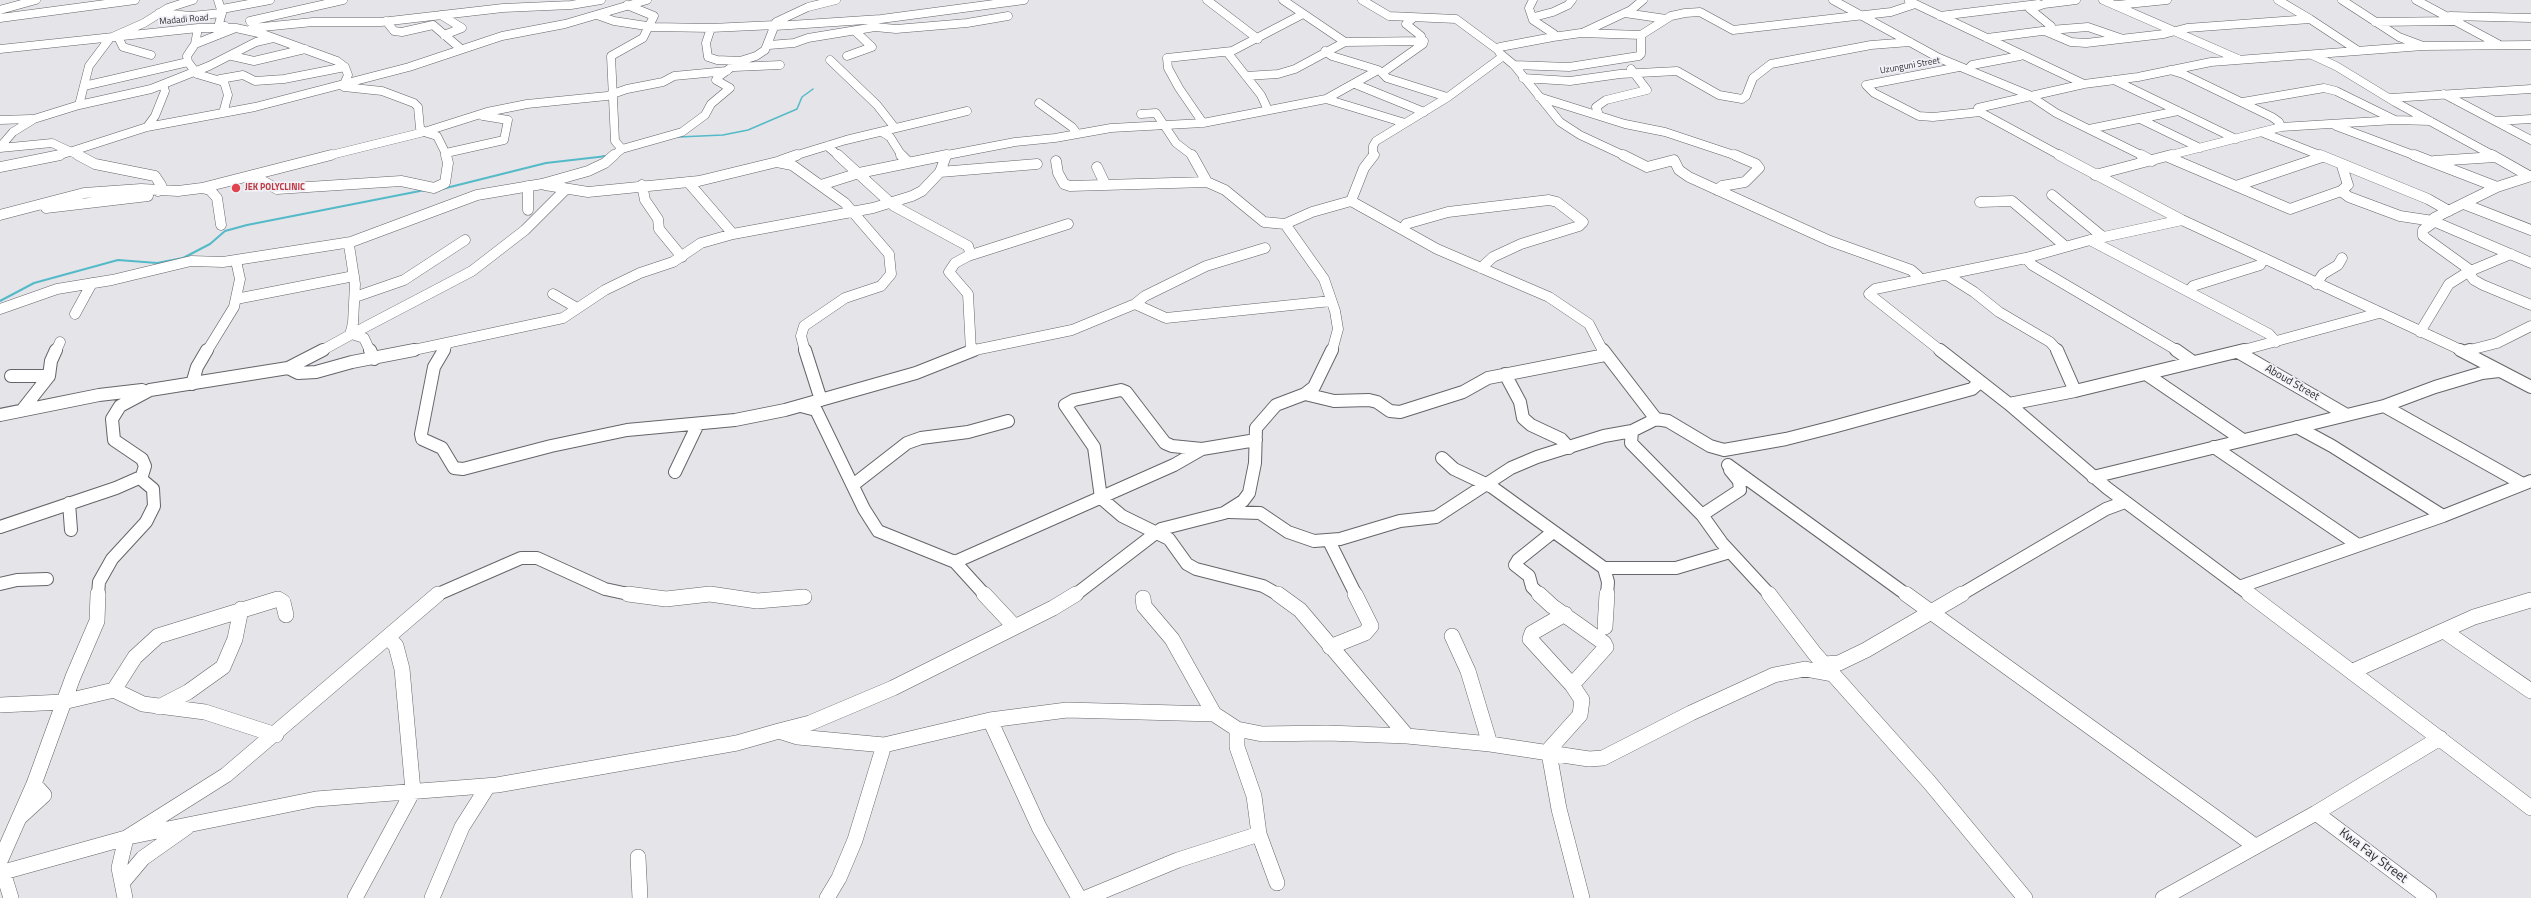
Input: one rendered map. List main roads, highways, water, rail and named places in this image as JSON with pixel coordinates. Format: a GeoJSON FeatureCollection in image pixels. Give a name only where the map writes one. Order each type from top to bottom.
{"type":"FeatureCollection","features":[{"type":"Feature","properties":{"kind":"waterway"},"geometry":{"type":"LineString","coordinates":[[679,137],[723,135],[748,130],[797,109],[802,97],[813,89]]}},
{"type":"Feature","properties":{"kind":"waterway"},"geometry":{"type":"LineString","coordinates":[[442,189],[546,163],[607,156],[603,156]]}},
{"type":"Feature","properties":{"kind":"waterway"},"geometry":{"type":"LineString","coordinates":[[0,301],[34,283],[118,260],[157,263],[183,258],[210,244],[225,231],[247,225],[425,190]]}},
{"type":"Feature","properties":{"kind":"place","name":"JEK POLYCLINIC"},"geometry":{"type":"Point","coordinates":[236,188]}}]}
